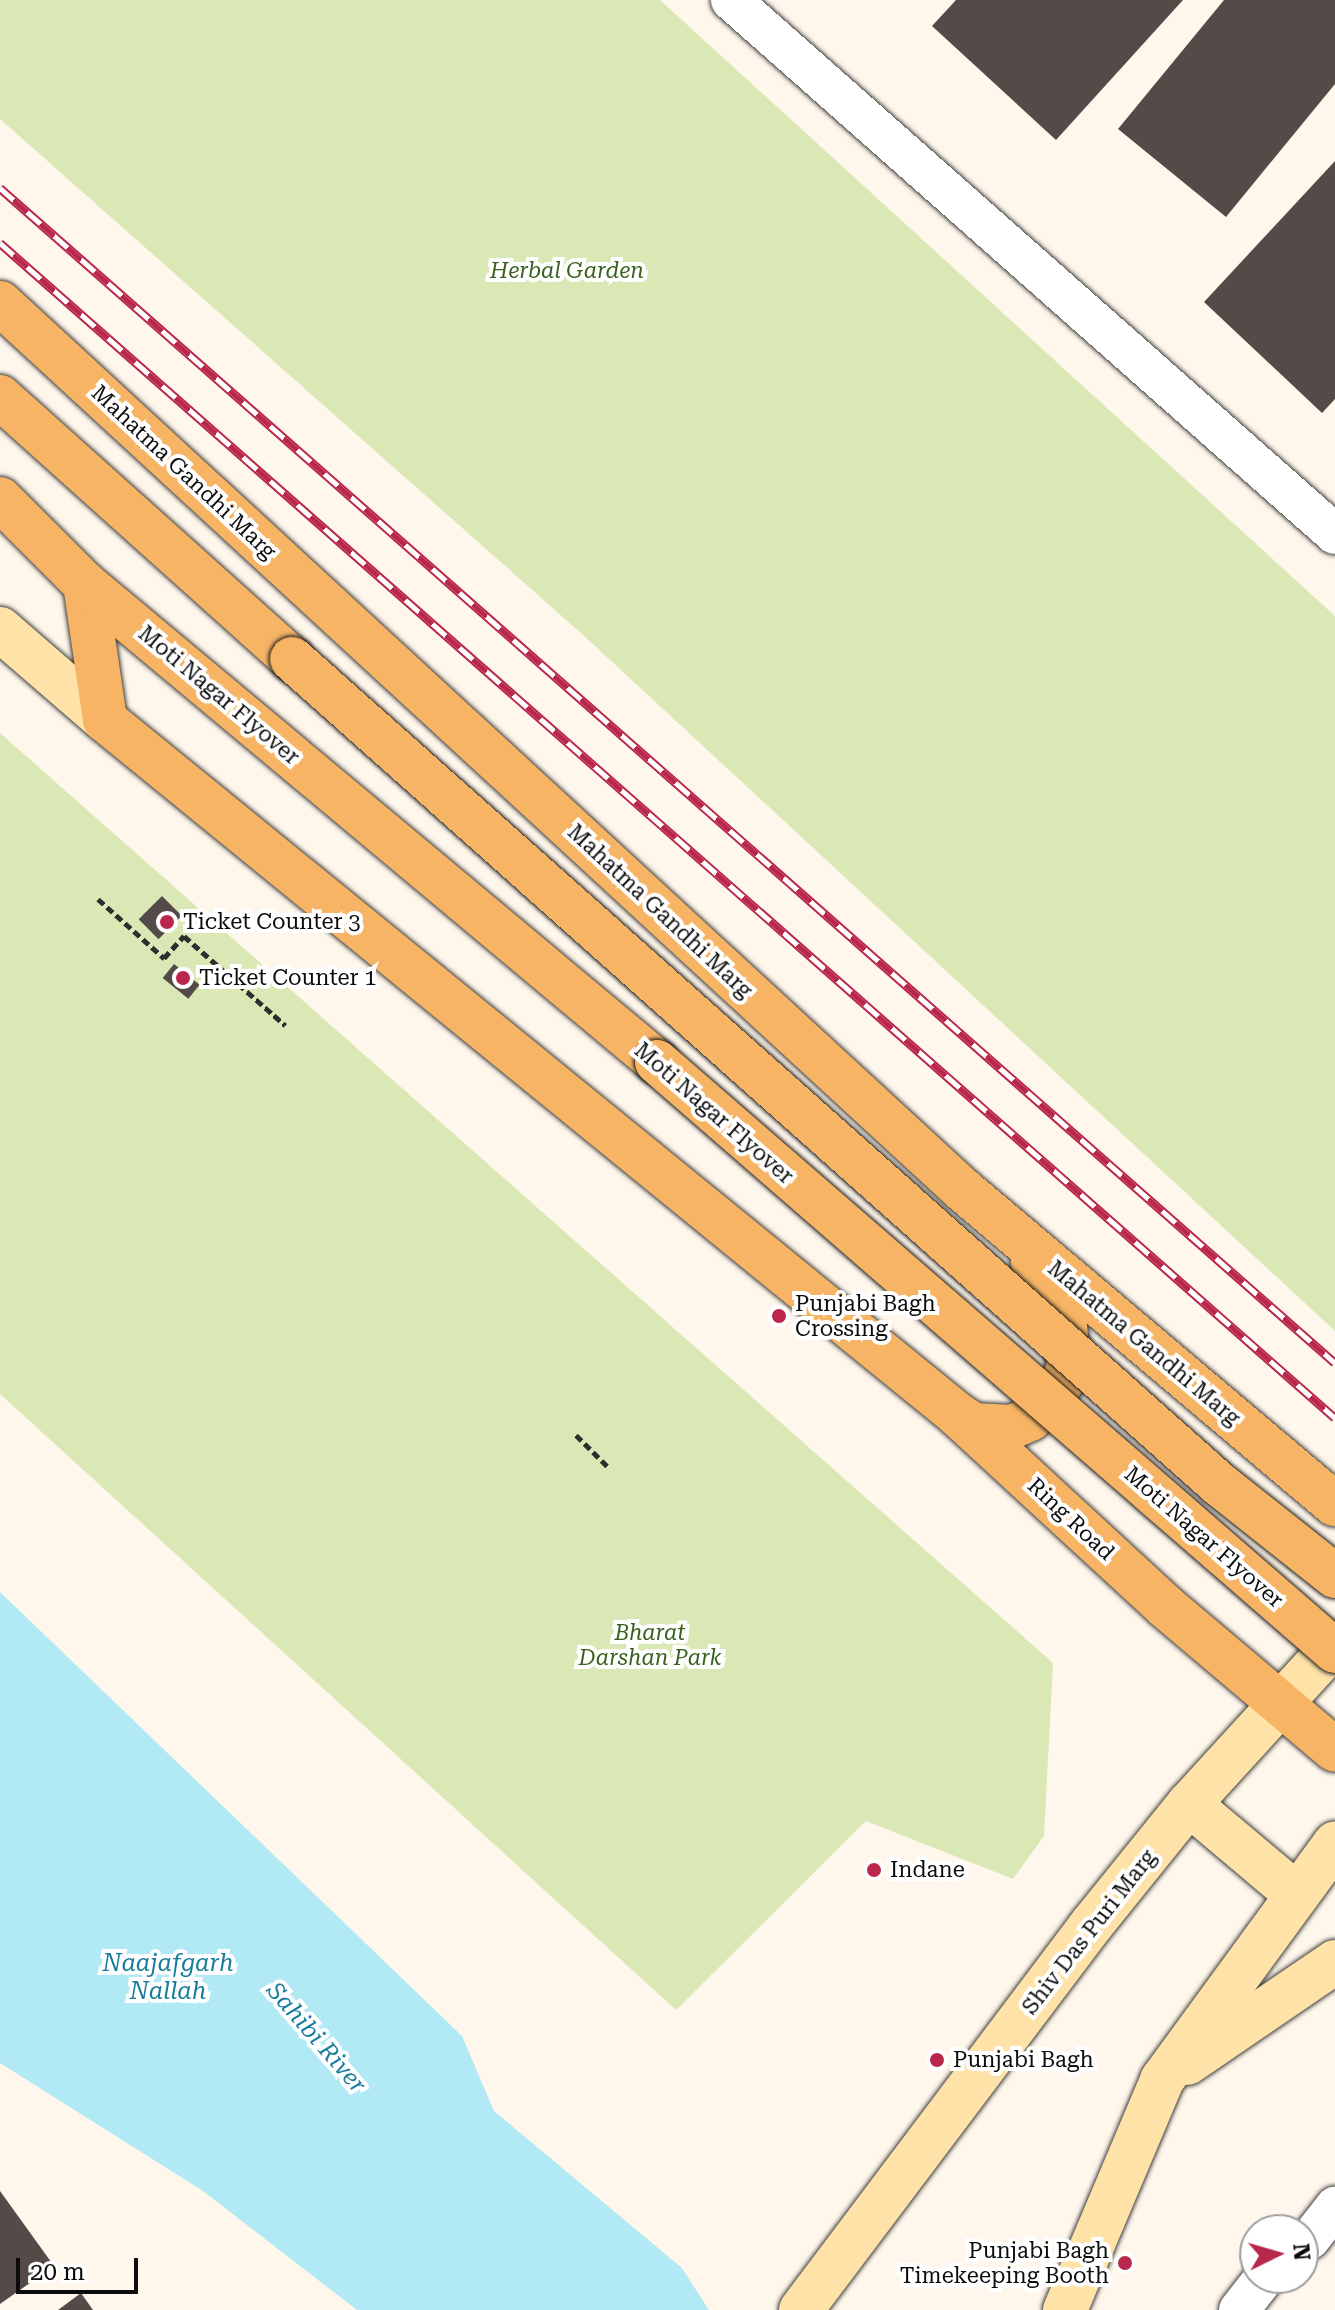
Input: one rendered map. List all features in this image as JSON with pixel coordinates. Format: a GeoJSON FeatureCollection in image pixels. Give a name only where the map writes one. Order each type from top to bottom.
{"type":"FeatureCollection","features":[{"type":"Feature","properties":{"kind":"main road","name":"Mahatma Gandhi Marg"},"geometry":{"type":"LineString","coordinates":[[0,303],[1015,1234],[1335,1504]]}},
{"type":"Feature","properties":{"kind":"main road"},"geometry":{"type":"LineString","coordinates":[[0,397],[1219,1484],[1335,1576]]}},
{"type":"Feature","properties":{"kind":"main road"},"geometry":{"type":"LineString","coordinates":[[0,499],[85,584],[105,720]]}},
{"type":"Feature","properties":{"kind":"main road","name":"Moti Nagar Flyover"},"geometry":{"type":"LineString","coordinates":[[85,584],[657,1062],[1335,1651]]}},
{"type":"Feature","properties":{"kind":"main road"},"geometry":{"type":"LineString","coordinates":[[0,629],[105,720]]}},
{"type":"Feature","properties":{"kind":"main road","name":"Ring Road"},"geometry":{"type":"LineString","coordinates":[[105,720],[958,1415],[1166,1607],[1335,1750]]}},
{"type":"Feature","properties":{"kind":"main road"},"geometry":{"type":"LineString","coordinates":[[958,1415],[993,1429],[1030,1419],[1069,1368],[1064,1315],[1015,1234]]}},
{"type":"Feature","properties":{"kind":"main road","name":"Shiv Das Puri Marg"},"geometry":{"type":"LineString","coordinates":[[801,2310],[1189,1804],[1284,1704],[1335,1644]]}},
{"type":"Feature","properties":{"kind":"main road"},"geometry":{"type":"LineString","coordinates":[[1189,1804],[1296,1894]]}},
{"type":"Feature","properties":{"kind":"main road"},"geometry":{"type":"LineString","coordinates":[[1065,2310],[1162,2080],[1335,1844]]}},
{"type":"Feature","properties":{"kind":"main road"},"geometry":{"type":"LineString","coordinates":[[1162,2080],[1335,1962]]}},
{"type":"Feature","properties":{"kind":"street"},"geometry":{"type":"LineString","coordinates":[[731,0],[1335,534]]}},
{"type":"Feature","properties":{"kind":"street"},"geometry":{"type":"LineString","coordinates":[[1319,2239],[1335,2207]]}},
{"type":"Feature","properties":{"kind":"street"},"geometry":{"type":"LineString","coordinates":[[1239,2310],[1252,2294]]}},
{"type":"Feature","properties":{"kind":"path"},"geometry":{"type":"LineString","coordinates":[[98,899],[164,958],[184,936],[285,1025]]}},
{"type":"Feature","properties":{"kind":"path"},"geometry":{"type":"LineString","coordinates":[[576,1435],[608,1467]]}},
{"type":"Feature","properties":{"kind":"green space","name":"Herbal Garden"},"geometry":{"type":"Polygon","coordinates":[[[0,0],[660,0],[1335,616],[1335,1331],[582,634],[0,119],[0,0]]]}},
{"type":"Feature","properties":{"kind":"green space","name":"Bharat Darshan Park"},"geometry":{"type":"Polygon","coordinates":[[[0,733],[1053,1663],[1044,1836],[1013,1879],[866,1821],[676,2010],[0,1394],[0,733]]]}},
{"type":"Feature","properties":{"kind":"water","name":"Naajafgarh Nallah"},"geometry":{"type":"Polygon","coordinates":[[[0,1592],[462,2036],[494,2111],[682,2268],[709,2310],[357,2310],[203,2191],[0,2063],[0,1592]]]}},
{"type":"Feature","properties":{"kind":"building"},"geometry":{"type":"Polygon","coordinates":[[[956,0],[1183,0],[1056,140],[932,26],[956,0]]]}},
{"type":"Feature","properties":{"kind":"building"},"geometry":{"type":"Polygon","coordinates":[[[1224,0],[1335,0],[1335,84],[1226,217],[1118,129],[1224,0]]]}},
{"type":"Feature","properties":{"kind":"building"},"geometry":{"type":"Polygon","coordinates":[[[1335,161],[1335,399],[1322,413],[1204,302],[1335,161]]]}},
{"type":"Feature","properties":{"kind":"building"},"geometry":{"type":"Polygon","coordinates":[[[162,896],[182,916],[158,939],[139,919],[162,896]]]}},
{"type":"Feature","properties":{"kind":"building"},"geometry":{"type":"Polygon","coordinates":[[[174,964],[200,985],[188,999],[163,978],[174,964]]]}},
{"type":"Feature","properties":{"kind":"building"},"geometry":{"type":"Polygon","coordinates":[[[0,2191],[54,2266],[0,2304],[0,2191]]]}},
{"type":"Feature","properties":{"kind":"building"},"geometry":{"type":"Polygon","coordinates":[[[81,2293],[93,2310],[58,2310],[81,2293]]]}},
{"type":"Feature","properties":{"kind":"railway"},"geometry":{"type":"LineString","coordinates":[[0,188],[1335,1363]]}},
{"type":"Feature","properties":{"kind":"railway"},"geometry":{"type":"LineString","coordinates":[[0,243],[1335,1418]]}},
{"type":"Feature","properties":{"kind":"place","name":"Ticket Counter 3"},"geometry":{"type":"Point","coordinates":[167,922]}},
{"type":"Feature","properties":{"kind":"place","name":"Ticket Counter 1"},"geometry":{"type":"Point","coordinates":[183,978]}},
{"type":"Feature","properties":{"kind":"place","name":"Punjabi Bagh Crossing"},"geometry":{"type":"Point","coordinates":[779,1316]}},
{"type":"Feature","properties":{"kind":"place","name":"Indane"},"geometry":{"type":"Point","coordinates":[874,1870]}},
{"type":"Feature","properties":{"kind":"place","name":"Punjabi Bagh"},"geometry":{"type":"Point","coordinates":[937,2060]}},
{"type":"Feature","properties":{"kind":"place","name":"Punjabi Bagh Timekeeping Booth"},"geometry":{"type":"Point","coordinates":[1125,2263]}},
{"type":"Feature","properties":{"kind":"water label","name":"Sahibi River"},"geometry":{"type":"Point","coordinates":[316,2038]}}]}
